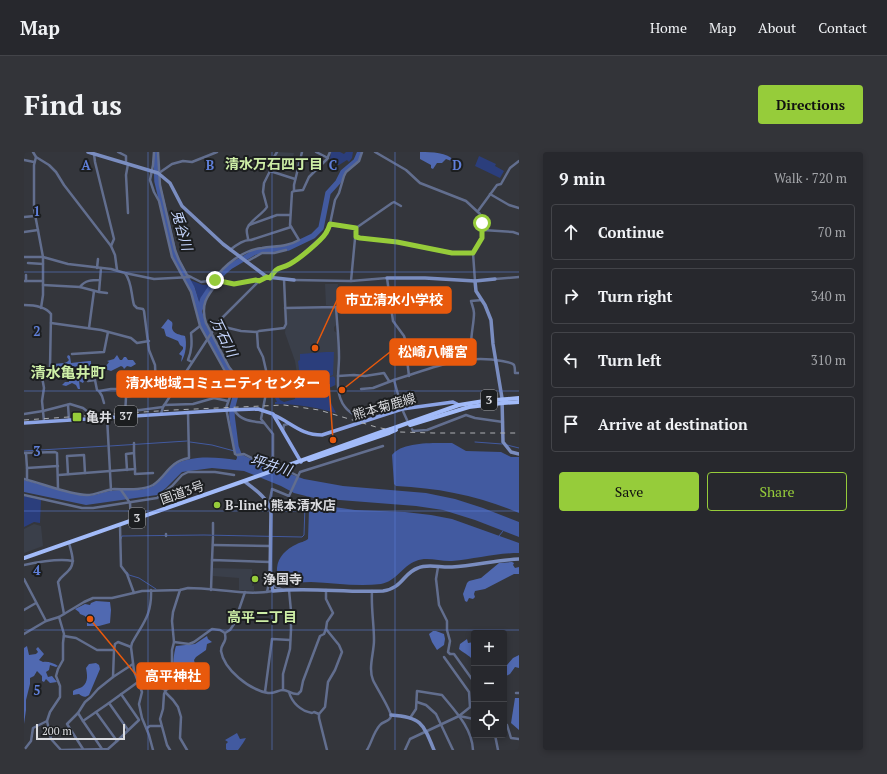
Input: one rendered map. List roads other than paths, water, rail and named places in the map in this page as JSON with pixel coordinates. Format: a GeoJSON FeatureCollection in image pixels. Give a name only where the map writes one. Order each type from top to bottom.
{"type":"FeatureCollection","features":[{"type":"Feature","properties":{"kind":"highway","name":"国道3号"},"geometry":{"type":"LineString","coordinates":[[24,558],[244,482],[275,467],[301,462],[336,452],[459,405],[519,398]]}},
{"type":"Feature","properties":{"kind":"highway","name":"国道3号"},"geometry":{"type":"LineString","coordinates":[[301,462],[384,431],[396,430],[460,409],[502,400],[519,402]]}},
{"type":"Feature","properties":{"kind":"main road","name":"熊本菊鹿線"},"geometry":{"type":"LineString","coordinates":[[24,423],[107,417],[125,414],[161,414],[253,409],[263,410],[273,414],[307,433],[322,435],[402,409],[453,402],[459,405]]}},
{"type":"Feature","properties":{"kind":"main road"},"geometry":{"type":"LineString","coordinates":[[273,414],[301,462]]}},
{"type":"Feature","properties":{"kind":"street"},"geometry":{"type":"LineString","coordinates":[[33,152],[36,157],[49,165],[56,172],[90,220],[112,246],[117,270]]}},
{"type":"Feature","properties":{"kind":"street"},"geometry":{"type":"LineString","coordinates":[[88,152],[156,172],[170,183],[182,206],[211,234],[245,262],[269,277],[294,280],[351,281],[387,278],[425,278],[475,281],[519,276]]}},
{"type":"Feature","properties":{"kind":"street"},"geometry":{"type":"LineString","coordinates":[[118,152],[126,156],[128,213]]}},
{"type":"Feature","properties":{"kind":"street"},"geometry":{"type":"LineString","coordinates":[[154,152],[156,172],[177,256],[187,275],[200,326],[229,377],[232,388],[232,394],[228,401],[227,410],[235,453],[237,455],[242,454],[269,467],[275,467],[273,460],[273,434],[261,419],[268,389],[268,379],[263,357],[258,347],[257,332]]}},
{"type":"Feature","properties":{"kind":"street"},"geometry":{"type":"LineString","coordinates":[[156,172],[158,152]]}},
{"type":"Feature","properties":{"kind":"street"},"geometry":{"type":"LineString","coordinates":[[187,278],[172,257],[159,201],[150,180],[156,172],[172,164],[183,161],[192,162],[217,152]]}},
{"type":"Feature","properties":{"kind":"street"},"geometry":{"type":"LineString","coordinates":[[248,240],[246,230],[258,215],[267,207],[263,191],[265,181],[270,171],[271,162],[277,152]]}},
{"type":"Feature","properties":{"kind":"street"},"geometry":{"type":"LineString","coordinates":[[232,394],[240,389],[237,378],[229,367],[211,333],[204,316],[204,302],[225,266],[256,249],[282,246],[299,240],[291,226],[290,215],[291,198],[294,191],[295,179],[302,152]]}},
{"type":"Feature","properties":{"kind":"street"},"geometry":{"type":"LineString","coordinates":[[316,152],[328,158]]}},
{"type":"Feature","properties":{"kind":"street"},"geometry":{"type":"LineString","coordinates":[[294,191],[303,190],[309,177],[328,158],[330,152]]}},
{"type":"Feature","properties":{"kind":"street"},"geometry":{"type":"LineString","coordinates":[[161,414],[163,406],[183,378],[216,325],[259,281],[269,277],[275,270],[288,265],[297,259],[326,233],[330,224],[335,200],[339,193],[344,176],[346,172],[359,161],[362,152]]}},
{"type":"Feature","properties":{"kind":"street"},"geometry":{"type":"LineString","coordinates":[[375,152],[406,170],[420,183],[463,199],[478,211],[481,217],[482,238],[473,253],[476,291],[489,313],[491,320],[502,400],[504,443],[511,452],[519,454]]}},
{"type":"Feature","properties":{"kind":"street"},"geometry":{"type":"LineString","coordinates":[[94,154],[114,239],[112,246]]}},
{"type":"Feature","properties":{"kind":"street"},"geometry":{"type":"LineString","coordinates":[[36,157],[34,162],[34,209],[43,257],[41,308]]}},
{"type":"Feature","properties":{"kind":"street"},"geometry":{"type":"LineString","coordinates":[[24,160],[34,162]]}},
{"type":"Feature","properties":{"kind":"street"},"geometry":{"type":"LineString","coordinates":[[478,211],[497,185],[502,184],[510,168],[519,161]]}},
{"type":"Feature","properties":{"kind":"street"},"geometry":{"type":"LineString","coordinates":[[270,171],[295,179]]}},
{"type":"Feature","properties":{"kind":"street"},"geometry":{"type":"LineString","coordinates":[[490,194],[509,205],[519,208]]}},
{"type":"Feature","properties":{"kind":"street"},"geometry":{"type":"LineString","coordinates":[[330,224],[356,228],[392,203],[394,202],[400,206]]}},
{"type":"Feature","properties":{"kind":"street"},"geometry":{"type":"LineString","coordinates":[[249,226],[277,215],[290,215]]}},
{"type":"Feature","properties":{"kind":"street"},"geometry":{"type":"LineString","coordinates":[[24,217],[35,216]]}},
{"type":"Feature","properties":{"kind":"street"},"geometry":{"type":"LineString","coordinates":[[230,250],[238,244],[248,240],[291,226]]}},
{"type":"Feature","properties":{"kind":"street"},"geometry":{"type":"LineString","coordinates":[[351,281],[356,228]]}},
{"type":"Feature","properties":{"kind":"street"},"geometry":{"type":"LineString","coordinates":[[24,232],[38,230]]}},
{"type":"Feature","properties":{"kind":"street"},"geometry":{"type":"LineString","coordinates":[[482,230],[513,232],[519,234]]}},
{"type":"Feature","properties":{"kind":"street"},"geometry":{"type":"LineString","coordinates":[[356,237],[397,242],[452,253],[473,253]]}},
{"type":"Feature","properties":{"kind":"street"},"geometry":{"type":"LineString","coordinates":[[245,262],[262,253],[274,253],[286,250]]}},
{"type":"Feature","properties":{"kind":"street"},"geometry":{"type":"LineString","coordinates":[[24,257],[43,257],[68,264],[117,270],[154,279],[187,278],[201,282],[216,281],[234,284],[256,280],[259,281]]}},
{"type":"Feature","properties":{"kind":"street"},"geometry":{"type":"LineString","coordinates":[[97,268],[98,259]]}},
{"type":"Feature","properties":{"kind":"street"},"geometry":{"type":"LineString","coordinates":[[28,263],[43,264]]}},
{"type":"Feature","properties":{"kind":"street"},"geometry":{"type":"LineString","coordinates":[[99,292],[101,268]]}},
{"type":"Feature","properties":{"kind":"street"},"geometry":{"type":"LineString","coordinates":[[125,273],[128,276],[134,305],[144,311],[151,355],[155,365],[156,382],[156,388],[126,397]]}},
{"type":"Feature","properties":{"kind":"street"},"geometry":{"type":"LineString","coordinates":[[26,275],[25,281],[43,281]]}},
{"type":"Feature","properties":{"kind":"street"},"geometry":{"type":"LineString","coordinates":[[387,278],[393,321],[404,336],[406,342],[409,376]]}},
{"type":"Feature","properties":{"kind":"street"},"geometry":{"type":"LineString","coordinates":[[216,325],[241,331],[257,332],[259,330],[284,328],[286,324],[284,279]]}},
{"type":"Feature","properties":{"kind":"street"},"geometry":{"type":"LineString","coordinates":[[80,287],[85,282],[100,280]]}},
{"type":"Feature","properties":{"kind":"street"},"geometry":{"type":"LineString","coordinates":[[43,285],[80,287],[106,293]]}},
{"type":"Feature","properties":{"kind":"street"},"geometry":{"type":"LineString","coordinates":[[90,328],[94,291]]}},
{"type":"Feature","properties":{"kind":"street"},"geometry":{"type":"LineString","coordinates":[[475,359],[472,353],[471,345],[474,312],[471,301],[482,300]]}},
{"type":"Feature","properties":{"kind":"street"},"geometry":{"type":"LineString","coordinates":[[24,305],[38,306],[50,312],[52,323],[50,368],[49,372],[43,374],[42,377],[44,388],[42,401],[44,422]]}},
{"type":"Feature","properties":{"kind":"street"},"geometry":{"type":"LineString","coordinates":[[285,308],[336,308],[339,349],[338,391],[344,406],[352,414],[365,421]]}},
{"type":"Feature","properties":{"kind":"street"},"geometry":{"type":"LineString","coordinates":[[52,323],[108,332],[132,338],[137,343],[149,342]]}},
{"type":"Feature","properties":{"kind":"street"},"geometry":{"type":"LineString","coordinates":[[192,362],[188,360],[191,354],[191,333],[200,326]]}},
{"type":"Feature","properties":{"kind":"street"},"geometry":{"type":"LineString","coordinates":[[72,354],[104,352],[108,332]]}},
{"type":"Feature","properties":{"kind":"street"},"geometry":{"type":"LineString","coordinates":[[361,389],[373,388],[389,381],[454,361],[475,359],[496,360],[512,363],[516,373],[519,373]]}},
{"type":"Feature","properties":{"kind":"street"},"geometry":{"type":"LineString","coordinates":[[338,376],[365,376],[384,373],[389,381]]}},
{"type":"Feature","properties":{"kind":"street"},"geometry":{"type":"LineString","coordinates":[[156,382],[183,378]]}},
{"type":"Feature","properties":{"kind":"street"},"geometry":{"type":"LineString","coordinates":[[88,381],[95,380],[97,390],[102,396],[104,403]]}},
{"type":"Feature","properties":{"kind":"street"},"geometry":{"type":"LineString","coordinates":[[394,380],[402,409],[407,420]]}},
{"type":"Feature","properties":{"kind":"street"},"geometry":{"type":"LineString","coordinates":[[174,391],[181,392],[207,388],[232,388]]}},
{"type":"Feature","properties":{"kind":"street"},"geometry":{"type":"LineString","coordinates":[[99,391],[121,389],[126,397],[125,414],[163,406],[193,404],[214,398],[228,401]]}},
{"type":"Feature","properties":{"kind":"street"},"geometry":{"type":"LineString","coordinates":[[68,405],[69,420]]}},
{"type":"Feature","properties":{"kind":"street"},"geometry":{"type":"LineString","coordinates":[[24,414],[68,405],[83,408],[93,416],[93,418]]}},
{"type":"Feature","properties":{"kind":"street"},"geometry":{"type":"LineString","coordinates":[[234,410],[238,416],[247,420],[264,423]]}},
{"type":"Feature","properties":{"kind":"street"},"geometry":{"type":"LineString","coordinates":[[58,488],[57,453],[25,453],[27,468],[25,479],[58,488],[86,495],[99,494],[110,490],[122,491],[147,487],[153,485],[172,466],[189,458],[188,412]]}},
{"type":"Feature","properties":{"kind":"street"},"geometry":{"type":"LineString","coordinates":[[412,428],[414,431],[427,430],[466,415],[475,418],[503,422]]}},
{"type":"Feature","properties":{"kind":"street"},"geometry":{"type":"LineString","coordinates":[[107,417],[110,490]]}},
{"type":"Feature","properties":{"kind":"street"},"geometry":{"type":"LineString","coordinates":[[283,431],[284,426],[289,424]]}},
{"type":"Feature","properties":{"kind":"street"},"geometry":{"type":"LineString","coordinates":[[134,443],[135,474],[153,473]]}},
{"type":"Feature","properties":{"kind":"street"},"geometry":{"type":"LineString","coordinates":[[267,592],[269,589],[270,577],[272,515],[269,504],[272,489],[290,496],[300,472],[383,446]]}},
{"type":"Feature","properties":{"kind":"street"},"geometry":{"type":"LineString","coordinates":[[127,470],[126,454],[134,453]]}},
{"type":"Feature","properties":{"kind":"street"},"geometry":{"type":"LineString","coordinates":[[68,474],[67,456],[84,455],[85,473]]}},
{"type":"Feature","properties":{"kind":"street"},"geometry":{"type":"LineString","coordinates":[[301,462],[302,471]]}},
{"type":"Feature","properties":{"kind":"street"},"geometry":{"type":"LineString","coordinates":[[27,468],[58,466]]}},
{"type":"Feature","properties":{"kind":"street"},"geometry":{"type":"LineString","coordinates":[[58,475],[135,469]]}},
{"type":"Feature","properties":{"kind":"street"},"geometry":{"type":"LineString","coordinates":[[288,471],[298,478]]}},
{"type":"Feature","properties":{"kind":"street"},"geometry":{"type":"LineString","coordinates":[[24,495],[82,508],[93,508],[157,498],[172,486],[182,475],[188,472],[215,472],[234,475]]}},
{"type":"Feature","properties":{"kind":"street"},"geometry":{"type":"LineString","coordinates":[[244,482],[260,494],[269,504]]}},
{"type":"Feature","properties":{"kind":"street"},"geometry":{"type":"LineString","coordinates":[[122,491],[129,502],[131,521]]}},
{"type":"Feature","properties":{"kind":"street"},"geometry":{"type":"LineString","coordinates":[[211,590],[214,523]]}},
{"type":"Feature","properties":{"kind":"street"},"geometry":{"type":"LineString","coordinates":[[120,524],[121,566],[128,576],[134,593]]}},
{"type":"Feature","properties":{"kind":"street"},"geometry":{"type":"LineString","coordinates":[[64,614],[58,582],[70,569],[73,561],[68,543]]}},
{"type":"Feature","properties":{"kind":"street"},"geometry":{"type":"LineString","coordinates":[[213,545],[271,546]]}},
{"type":"Feature","properties":{"kind":"street"},"geometry":{"type":"LineString","coordinates":[[24,634],[46,621],[59,617],[93,598],[112,598],[152,590],[180,590],[195,588],[245,592],[307,589],[343,592],[388,590],[398,585],[410,572],[418,567],[449,568],[519,559]]}},
{"type":"Feature","properties":{"kind":"street"},"geometry":{"type":"LineString","coordinates":[[212,560],[270,562]]}},
{"type":"Feature","properties":{"kind":"street"},"geometry":{"type":"LineString","coordinates":[[24,565],[50,561],[73,561]]}},
{"type":"Feature","properties":{"kind":"street"},"geometry":{"type":"LineString","coordinates":[[438,567],[436,579],[439,605],[447,618],[447,630],[450,641],[448,652],[450,654],[454,654],[471,678]]}},
{"type":"Feature","properties":{"kind":"street"},"geometry":{"type":"LineString","coordinates":[[270,577],[274,585],[283,590]]}},
{"type":"Feature","properties":{"kind":"street"},"geometry":{"type":"LineString","coordinates":[[270,577],[273,591]]}},
{"type":"Feature","properties":{"kind":"street"},"geometry":{"type":"LineString","coordinates":[[24,579],[46,621]]}},
{"type":"Feature","properties":{"kind":"street"},"geometry":{"type":"LineString","coordinates":[[59,617],[64,632],[62,643],[63,660],[56,676],[60,686],[60,697],[46,721],[49,736],[61,750],[110,749],[140,719],[142,692],[136,678],[133,664],[132,643],[149,612],[152,590]]}},
{"type":"Feature","properties":{"kind":"street"},"geometry":{"type":"LineString","coordinates":[[170,750],[166,745],[160,720],[165,691],[173,685],[173,612],[180,590]]}},
{"type":"Feature","properties":{"kind":"street"},"geometry":{"type":"LineString","coordinates":[[283,690],[283,674],[290,649],[291,611],[289,590]]}},
{"type":"Feature","properties":{"kind":"street"},"geometry":{"type":"LineString","coordinates":[[245,592],[234,624],[225,634],[225,639],[222,644],[222,651],[227,666],[241,679],[265,692],[272,693],[283,690],[298,694],[301,691],[303,681],[319,639],[324,634],[327,622],[333,613],[326,599],[326,590]]}},
{"type":"Feature","properties":{"kind":"street"},"geometry":{"type":"LineString","coordinates":[[372,591],[371,612],[374,642],[372,675],[391,715]]}},
{"type":"Feature","properties":{"kind":"street"},"geometry":{"type":"LineString","coordinates":[[24,610],[36,603]]}},
{"type":"Feature","properties":{"kind":"street"},"geometry":{"type":"LineString","coordinates":[[326,628],[342,652],[336,670],[328,682],[325,707],[319,714],[327,750]]}},
{"type":"Feature","properties":{"kind":"street"},"geometry":{"type":"LineString","coordinates":[[174,642],[189,644],[201,638],[207,631],[214,629],[225,634]]}},
{"type":"Feature","properties":{"kind":"street"},"geometry":{"type":"LineString","coordinates":[[64,636],[76,638],[97,650],[114,650]]}},
{"type":"Feature","properties":{"kind":"street"},"geometry":{"type":"LineString","coordinates":[[265,692],[272,639],[290,640]]}},
{"type":"Feature","properties":{"kind":"street"},"geometry":{"type":"LineString","coordinates":[[113,677],[114,650],[116,643],[132,647]]}},
{"type":"Feature","properties":{"kind":"street"},"geometry":{"type":"LineString","coordinates":[[405,750],[410,739],[459,716],[470,707],[469,692],[444,657]]}},
{"type":"Feature","properties":{"kind":"street"},"geometry":{"type":"LineString","coordinates":[[83,749],[67,724],[98,689],[133,664]]}},
{"type":"Feature","properties":{"kind":"street"},"geometry":{"type":"LineString","coordinates":[[83,721],[139,683],[161,687],[174,700],[178,707],[181,717],[180,738],[187,750]]}},
{"type":"Feature","properties":{"kind":"street"},"geometry":{"type":"LineString","coordinates":[[410,718],[416,709],[417,691],[442,695],[459,716],[471,736],[474,750]]}},
{"type":"Feature","properties":{"kind":"street"},"geometry":{"type":"LineString","coordinates":[[289,692],[291,698],[304,711],[319,714]]}},
{"type":"Feature","properties":{"kind":"street"},"geometry":{"type":"LineString","coordinates":[[121,694],[147,728],[153,750]]}},
{"type":"Feature","properties":{"kind":"street"},"geometry":{"type":"LineString","coordinates":[[416,702],[426,705],[436,714],[453,750]]}},
{"type":"Feature","properties":{"kind":"street"},"geometry":{"type":"LineString","coordinates":[[109,703],[128,730]]}},
{"type":"Feature","properties":{"kind":"street"},"geometry":{"type":"LineString","coordinates":[[96,712],[117,741]]}},
{"type":"Feature","properties":{"kind":"street"},"geometry":{"type":"LineString","coordinates":[[78,713],[102,749]]}},
{"type":"Feature","properties":{"kind":"street"},"geometry":{"type":"LineString","coordinates":[[391,715],[410,718],[422,725],[434,750]]}},
{"type":"Feature","properties":{"kind":"street"},"geometry":{"type":"LineString","coordinates":[[369,750],[375,731],[382,723],[388,720],[391,715]]}},
{"type":"Feature","properties":{"kind":"street"},"geometry":{"type":"LineString","coordinates":[[459,716],[471,718]]}},
{"type":"Feature","properties":{"kind":"street"},"geometry":{"type":"LineString","coordinates":[[24,750],[30,741],[33,728],[46,721]]}},
{"type":"Feature","properties":{"kind":"street"},"geometry":{"type":"LineString","coordinates":[[507,725],[511,738],[519,739]]}},
{"type":"Feature","properties":{"kind":"street"},"geometry":{"type":"LineString","coordinates":[[147,728],[150,726],[161,726]]}},
{"type":"Feature","properties":{"kind":"street"},"geometry":{"type":"LineString","coordinates":[[496,738],[498,750]]}},
{"type":"Feature","properties":{"kind":"waterway","name":"万石川"},"geometry":{"type":"LineString","coordinates":[[156,152],[157,181],[175,257],[192,288],[204,327],[236,386],[232,416],[236,447],[241,460]]}},
{"type":"Feature","properties":{"kind":"waterway","name":"万石川"},"geometry":{"type":"LineString","coordinates":[[200,309],[203,299],[213,284],[231,266],[255,252],[288,248],[313,236],[321,228],[328,193],[338,182],[343,172],[356,161],[360,152]]}},
{"type":"Feature","properties":{"kind":"waterway"},"geometry":{"type":"LineString","coordinates":[[110,446],[187,441]]}},
{"type":"Feature","properties":{"kind":"waterway"},"geometry":{"type":"LineString","coordinates":[[190,442],[212,445],[238,452]]}},
{"type":"Feature","properties":{"kind":"waterway"},"geometry":{"type":"LineString","coordinates":[[475,442],[502,444]]}},
{"type":"Feature","properties":{"kind":"waterway"},"geometry":{"type":"LineString","coordinates":[[507,445],[519,448]]}},
{"type":"Feature","properties":{"kind":"waterway"},"geometry":{"type":"LineString","coordinates":[[24,451],[107,446]]}},
{"type":"Feature","properties":{"kind":"waterway"},"geometry":{"type":"LineString","coordinates":[[121,539],[122,536],[204,535],[302,537],[304,535],[305,506],[307,497]]}},
{"type":"Feature","properties":{"kind":"waterway"},"geometry":{"type":"LineString","coordinates":[[499,536],[503,531]]}},
{"type":"Feature","properties":{"kind":"waterway"},"geometry":{"type":"LineString","coordinates":[[127,572],[129,575],[139,578],[156,589]]}},
{"type":"Feature","properties":{"kind":"tunnel"},"geometry":{"type":"LineString","coordinates":[[275,465],[288,471]]}},
{"type":"Feature","properties":{"kind":"railway"},"geometry":{"type":"LineString","coordinates":[[24,420],[173,410],[284,405],[319,410],[376,427],[400,432],[519,433]]}},
{"type":"Feature","properties":{"kind":"place","name":"市立清水小学校"},"geometry":{"type":"Point","coordinates":[315,348]}},
{"type":"Feature","properties":{"kind":"place","name":"松崎八幡宮"},"geometry":{"type":"Point","coordinates":[342,390]}},
{"type":"Feature","properties":{"kind":"place","name":"亀井"},"geometry":{"type":"Point","coordinates":[77,417]}},
{"type":"Feature","properties":{"kind":"place","name":"清水地域コミュニティセンター"},"geometry":{"type":"Point","coordinates":[333,440]}},
{"type":"Feature","properties":{"kind":"place","name":"B-line! 熊本清水店"},"geometry":{"type":"Point","coordinates":[217,505]}},
{"type":"Feature","properties":{"kind":"place","name":"浄国寺"},"geometry":{"type":"Point","coordinates":[255,579]}},
{"type":"Feature","properties":{"kind":"place","name":"高平神社"},"geometry":{"type":"Point","coordinates":[90,619]}},
{"type":"Feature","properties":{"kind":"district","name":"清水万石四丁目"},"geometry":{"type":"Point","coordinates":[274,164]}},
{"type":"Feature","properties":{"kind":"district","name":"清水亀井町"},"geometry":{"type":"Point","coordinates":[68,373]}},
{"type":"Feature","properties":{"kind":"district","name":"高平二丁目"},"geometry":{"type":"Point","coordinates":[262,617]}},
{"type":"Feature","properties":{"kind":"water label","name":"兎谷川"},"geometry":{"type":"Point","coordinates":[182,230]}},
{"type":"Feature","properties":{"kind":"water label","name":"坪井川"},"geometry":{"type":"Point","coordinates":[271,465]}}]}
